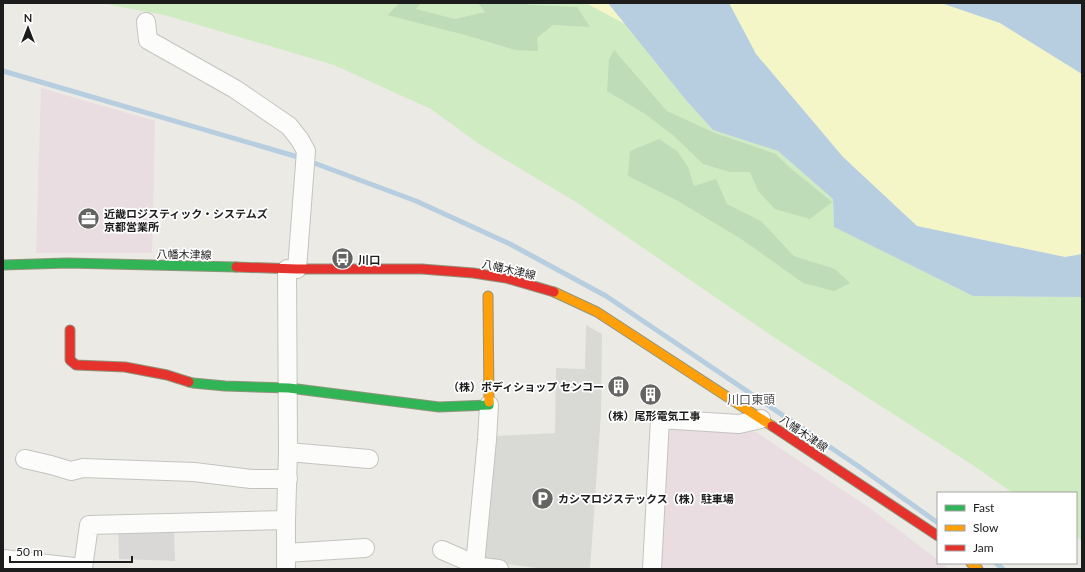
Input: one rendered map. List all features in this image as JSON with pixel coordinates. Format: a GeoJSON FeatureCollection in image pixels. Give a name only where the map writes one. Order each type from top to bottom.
{"type":"FeatureCollection","features":[{"type":"Feature","properties":{"kind":"main road","name":"八幡木津線"},"geometry":{"type":"LineString","coordinates":[[3,265],[67,263],[292,269],[422,269],[473,273],[506,278],[553,292],[597,312],[937,535]]}},
{"type":"Feature","properties":{"kind":"main road"},"geometry":{"type":"LineString","coordinates":[[70,330],[70,360],[76,365],[125,367],[167,375],[193,383],[225,386],[289,388],[439,407],[489,405],[488,296]]}},
{"type":"Feature","properties":{"kind":"street"},"geometry":{"type":"LineString","coordinates":[[146,22],[148,40],[236,89],[289,126],[300,140],[306,151],[292,269],[286,561],[364,548]]}},
{"type":"Feature","properties":{"kind":"street"},"geometry":{"type":"LineString","coordinates":[[479,567],[489,405]]}},
{"type":"Feature","properties":{"kind":"street"},"geometry":{"type":"LineString","coordinates":[[652,569],[660,419],[739,424],[761,419]]}},
{"type":"Feature","properties":{"kind":"street"},"geometry":{"type":"LineString","coordinates":[[288,452],[368,459]]}},
{"type":"Feature","properties":{"kind":"street"},"geometry":{"type":"LineString","coordinates":[[25,459],[71,470],[83,468],[194,472],[252,479],[288,479]]}},
{"type":"Feature","properties":{"kind":"street"},"geometry":{"type":"LineString","coordinates":[[3,559],[83,568],[89,525],[286,520]]}},
{"type":"Feature","properties":{"kind":"street"},"geometry":{"type":"LineString","coordinates":[[442,550],[479,567],[499,569]]}},
{"type":"Feature","properties":{"kind":"shaded area"},"geometry":{"type":"Polygon","coordinates":[[[100,3],[399,3],[387,14],[515,50],[537,38],[553,25],[590,27],[526,3],[586,3],[625,24],[685,99],[713,130],[778,151],[833,199],[834,227],[973,296],[1082,297],[1082,541],[1077,537],[1077,492],[1012,492],[971,464],[772,336],[576,202],[479,144],[431,109],[334,65],[165,15],[100,3]],[[614,51],[645,114],[675,136],[703,164],[729,172],[750,172],[758,191],[831,202],[776,154],[715,133],[667,111],[614,51]],[[688,167],[628,176],[676,200],[741,239],[803,283],[835,269],[794,256],[761,221],[727,204],[716,180],[694,186],[688,167]]]}},
{"type":"Feature","properties":{"kind":"shaded area"},"geometry":{"type":"Polygon","coordinates":[[[399,3],[421,3],[416,9],[455,19],[485,12],[478,3],[526,3],[529,5],[577,7],[590,27],[553,25],[537,38],[538,51],[515,50],[465,35],[387,15],[399,3]]]}},
{"type":"Feature","properties":{"kind":"shaded area"},"geometry":{"type":"Polygon","coordinates":[[[421,3],[478,3],[485,12],[455,19],[415,9],[421,3]]]}},
{"type":"Feature","properties":{"kind":"shaded area"},"geometry":{"type":"Polygon","coordinates":[[[614,50],[667,111],[715,133],[776,154],[788,166],[832,202],[810,219],[775,209],[758,191],[750,172],[729,172],[703,164],[674,136],[645,114],[607,91],[609,60],[614,50]]]}},
{"type":"Feature","properties":{"kind":"shaded area"},"geometry":{"type":"Polygon","coordinates":[[[41,88],[155,121],[152,253],[36,253],[41,88]]]}},
{"type":"Feature","properties":{"kind":"shaded area"},"geometry":{"type":"Polygon","coordinates":[[[659,139],[677,151],[688,167],[694,186],[716,179],[727,204],[761,221],[794,256],[835,269],[850,283],[834,291],[803,283],[741,239],[676,200],[628,176],[630,151],[659,139]]]}},
{"type":"Feature","properties":{"kind":"shaded area","name":"カシマロジステックス（株）駐車場"},"geometry":{"type":"Polygon","coordinates":[[[586,325],[602,334],[601,414],[590,569],[546,569],[482,561],[496,436],[555,433],[556,368],[585,369],[586,325]]]}},
{"type":"Feature","properties":{"kind":"shaded area"},"geometry":{"type":"Polygon","coordinates":[[[667,427],[756,432],[871,509],[937,559],[937,564],[942,564],[949,569],[659,569],[667,427]]]}},
{"type":"Feature","properties":{"kind":"shaded area"},"geometry":{"type":"Polygon","coordinates":[[[174,526],[175,561],[119,559],[118,527],[174,526]]]}},
{"type":"Feature","properties":{"kind":"sand"},"geometry":{"type":"Polygon","coordinates":[[[586,3],[608,3],[625,24],[586,3]]]}},
{"type":"Feature","properties":{"kind":"sand"},"geometry":{"type":"Polygon","coordinates":[[[729,3],[941,3],[1000,23],[1082,74],[1082,254],[1065,257],[917,226],[843,157],[756,54],[729,3]]]}},
{"type":"Feature","properties":{"kind":"water"},"geometry":{"type":"Polygon","coordinates":[[[608,3],[729,3],[756,54],[843,157],[917,226],[1065,257],[1082,254],[1082,297],[973,296],[834,227],[833,199],[778,151],[713,130],[685,99],[608,3]]]}},
{"type":"Feature","properties":{"kind":"water"},"geometry":{"type":"Polygon","coordinates":[[[941,3],[1082,3],[1082,74],[1000,23],[941,3]]]}},
{"type":"Feature","properties":{"kind":"waterway"},"geometry":{"type":"LineString","coordinates":[[3,71],[298,157],[416,201],[510,244],[606,296],[858,466],[937,522]]}},
{"type":"Feature","properties":{"kind":"waterway"},"geometry":{"type":"LineString","coordinates":[[997,564],[1003,569]]}},
{"type":"Feature","properties":{"kind":"traffic: fast"},"geometry":{"type":"LineString","coordinates":[[3,265],[67,263],[236,267]]}},
{"type":"Feature","properties":{"kind":"traffic: fast"},"geometry":{"type":"LineString","coordinates":[[189,382],[225,386],[289,388],[439,407],[489,405],[489,402]]}},
{"type":"Feature","properties":{"kind":"traffic: slow"},"geometry":{"type":"LineString","coordinates":[[554,292],[597,312],[772,426]]}},
{"type":"Feature","properties":{"kind":"traffic: slow"},"geometry":{"type":"LineString","coordinates":[[488,296],[489,402]]}},
{"type":"Feature","properties":{"kind":"traffic: slow"},"geometry":{"type":"LineString","coordinates":[[972,564],[978,569]]}},
{"type":"Feature","properties":{"kind":"traffic: jam"},"geometry":{"type":"LineString","coordinates":[[236,267],[297,269],[422,269],[473,273],[506,278],[554,292]]}},
{"type":"Feature","properties":{"kind":"traffic: jam"},"geometry":{"type":"LineString","coordinates":[[70,330],[70,360],[76,365],[125,367],[167,375],[189,382]]}},
{"type":"Feature","properties":{"kind":"traffic: jam"},"geometry":{"type":"LineString","coordinates":[[772,426],[937,535]]}},
{"type":"Feature","properties":{"kind":"place","name":"近畿ロジスティック・システムズ 京都営業所"},"geometry":{"type":"Point","coordinates":[88,219]}},
{"type":"Feature","properties":{"kind":"place","name":"川口"},"geometry":{"type":"Point","coordinates":[343,259]}},
{"type":"Feature","properties":{"kind":"place","name":"（株）ボディショップ センコー"},"geometry":{"type":"Point","coordinates":[619,386]}},
{"type":"Feature","properties":{"kind":"place","name":"（株）尾形電気工事"},"geometry":{"type":"Point","coordinates":[651,395]}},
{"type":"Feature","properties":{"kind":"place","name":"カシマロジステックス（株）駐車場"},"geometry":{"type":"Point","coordinates":[542,498]}},
{"type":"Feature","properties":{"kind":"district","name":"川口東頭"},"geometry":{"type":"Point","coordinates":[751,399]}}]}
